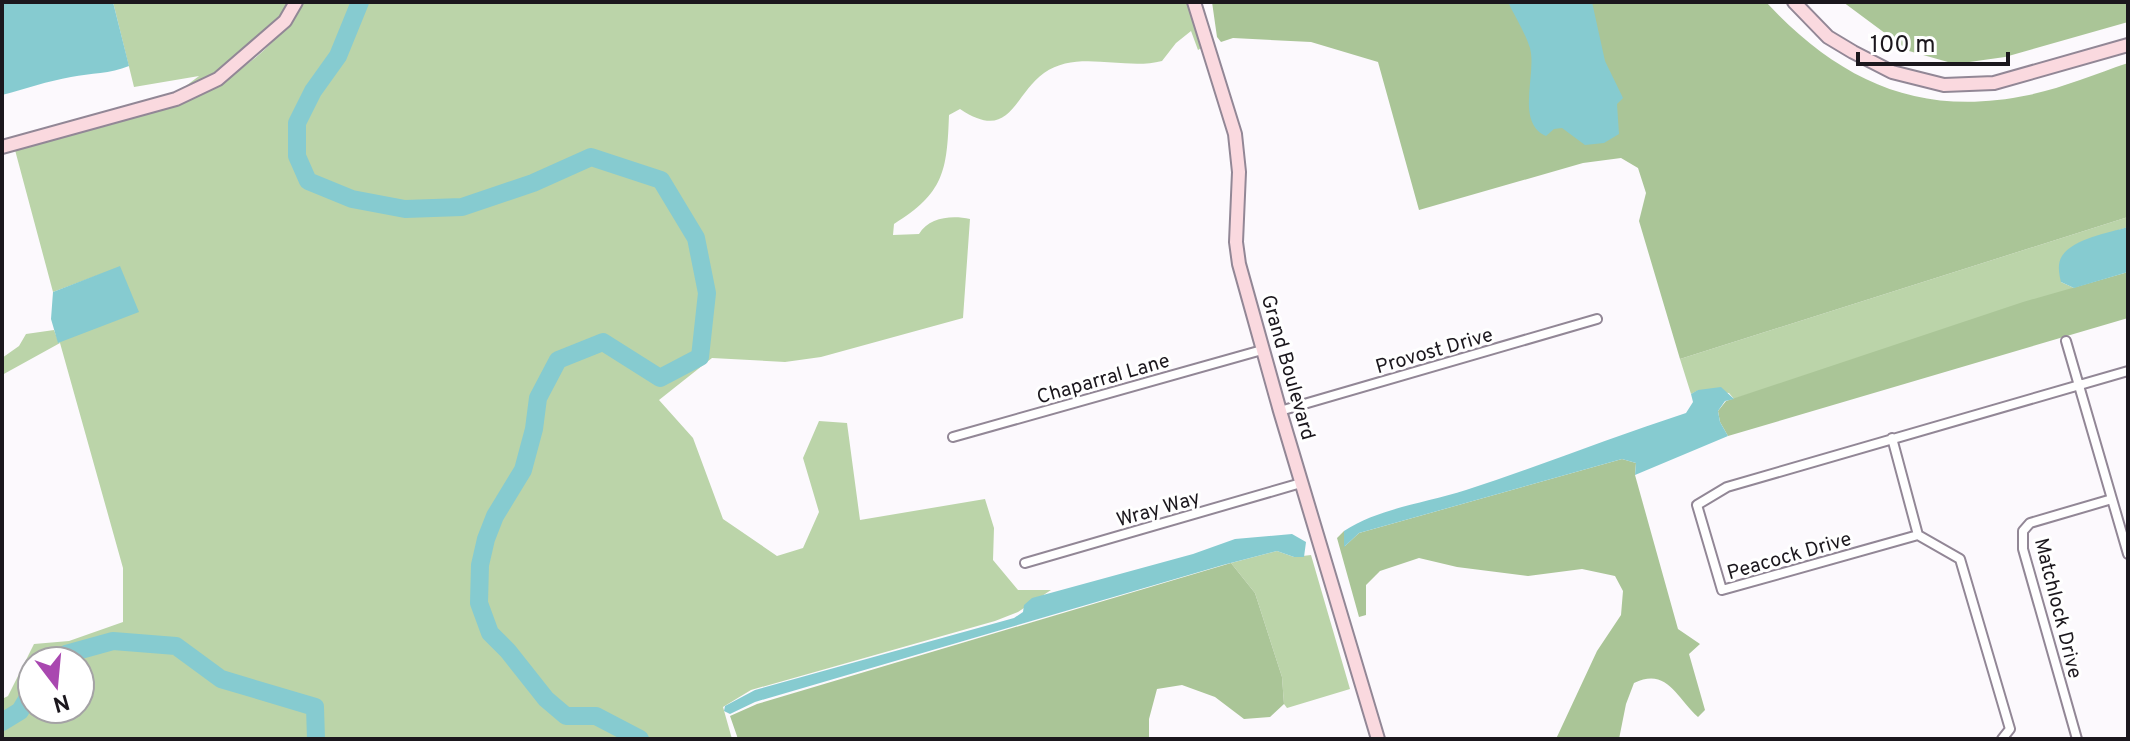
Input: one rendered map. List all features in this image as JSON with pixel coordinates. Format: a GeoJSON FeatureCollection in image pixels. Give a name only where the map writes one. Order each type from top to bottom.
{"type":"FeatureCollection","features":[{"type":"Feature","properties":{"kind":"street"},"geometry":{"type":"LineString","coordinates":[[2,147],[176,99],[218,79],[285,21],[296,2]]}},
{"type":"Feature","properties":{"kind":"street","name":"Grand Boulevard"},"geometry":{"type":"LineString","coordinates":[[1194,2],[1235,134],[1239,172],[1236,242],[1262,350],[1378,739]]}},
{"type":"Feature","properties":{"kind":"street"},"geometry":{"type":"LineString","coordinates":[[1794,2],[1828,37],[1853,52],[1892,72],[1944,85],[1994,83],[2128,45]]}},
{"type":"Feature","properties":{"kind":"street","name":"Provost Drive"},"geometry":{"type":"LineString","coordinates":[[1280,411],[1597,319]]}},
{"type":"Feature","properties":{"kind":"street"},"geometry":{"type":"LineString","coordinates":[[2066,341],[2128,554]]}},
{"type":"Feature","properties":{"kind":"street","name":"Chaparral Lane"},"geometry":{"type":"LineString","coordinates":[[953,437],[1262,350]]}},
{"type":"Feature","properties":{"kind":"street","name":"Peacock Drive"},"geometry":{"type":"LineString","coordinates":[[1918,535],[1722,590],[1697,505],[1727,487],[2128,371]]}},
{"type":"Feature","properties":{"kind":"street"},"geometry":{"type":"LineString","coordinates":[[1892,438],[1918,535],[1960,559],[2010,729],[2002,739]]}},
{"type":"Feature","properties":{"kind":"street","name":"Wray Way"},"geometry":{"type":"LineString","coordinates":[[1025,563],[1301,483]]}},
{"type":"Feature","properties":{"kind":"street","name":"Matchlock Drive"},"geometry":{"type":"LineString","coordinates":[[2077,739],[2023,549],[2023,531],[2030,523],[2112,499]]}},
{"type":"Feature","properties":{"kind":"green space"},"geometry":{"type":"Polygon","coordinates":[[[113,2],[290,2],[281,17],[216,74],[178,92],[199,76],[134,87],[113,2]]]}},
{"type":"Feature","properties":{"kind":"green space"},"geometry":{"type":"Polygon","coordinates":[[[302,2],[1189,2],[1203,47],[1198,50],[1191,31],[1176,43],[1162,61],[1132,64],[1071,62],[1044,73],[1001,118],[990,121],[960,109],[949,115],[947,151],[940,179],[923,202],[894,224],[893,235],[919,234],[929,224],[942,219],[970,219],[963,318],[821,357],[785,362],[712,358],[659,400],[693,438],[723,519],[777,556],[803,548],[819,512],[803,458],[819,421],[847,423],[860,520],[985,499],[994,528],[993,560],[1018,590],[1051,590],[1018,612],[995,621],[751,690],[723,707],[732,739],[2,739],[2,699],[8,696],[16,680],[16,725],[96,725],[96,645],[34,645],[69,641],[123,622],[123,568],[60,343],[2,375],[2,358],[19,346],[26,334],[54,330],[59,343],[120,267],[53,292],[15,150],[176,103],[213,86],[248,64],[278,36],[302,2]]]}},
{"type":"Feature","properties":{"kind":"green space"},"geometry":{"type":"Polygon","coordinates":[[[1212,2],[1766,2],[1794,30],[1853,72],[1884,87],[1917,97],[1952,101],[1989,101],[2029,95],[2128,63],[2128,217],[1680,359],[1639,221],[1646,193],[1638,168],[1621,158],[1583,163],[1419,210],[1378,62],[1311,42],[1233,38],[1221,42],[1217,37],[1212,2]]]}},
{"type":"Feature","properties":{"kind":"green space"},"geometry":{"type":"Polygon","coordinates":[[[1843,2],[2128,2],[2128,22],[2005,57],[1955,64],[1909,51],[1843,2]]]}},
{"type":"Feature","properties":{"kind":"green space"},"geometry":{"type":"Polygon","coordinates":[[[2128,217],[2128,227],[2079,243],[2061,282],[2074,288],[1734,399],[1729,393],[1699,390],[1691,394],[1680,359],[2128,217]]]}},
{"type":"Feature","properties":{"kind":"green space"},"geometry":{"type":"Polygon","coordinates":[[[2128,272],[2128,318],[1728,436],[1720,422],[1718,411],[1726,401],[2023,302],[2128,272]]]}},
{"type":"Feature","properties":{"kind":"green space"},"geometry":{"type":"Polygon","coordinates":[[[1622,459],[1636,463],[1635,475],[1678,629],[1700,644],[1689,654],[1705,710],[1698,717],[1670,686],[1663,681],[1645,679],[1634,683],[1619,739],[1556,739],[1597,651],[1621,615],[1623,591],[1615,576],[1582,569],[1528,576],[1457,567],[1419,558],[1380,571],[1366,585],[1366,615],[1359,617],[1337,538],[1344,531],[1345,546],[1359,533],[1622,459]]]}},
{"type":"Feature","properties":{"kind":"green space"},"geometry":{"type":"Polygon","coordinates":[[[1277,551],[1294,557],[1311,555],[1350,689],[1287,708],[1282,677],[1255,593],[1231,563],[1277,551]]]}},
{"type":"Feature","properties":{"kind":"green space"},"geometry":{"type":"Polygon","coordinates":[[[1231,563],[1255,593],[1282,677],[1284,704],[1270,717],[1244,719],[1215,697],[1182,685],[1157,689],[1149,719],[1149,739],[738,739],[730,716],[757,704],[1231,563]]]}},
{"type":"Feature","properties":{"kind":"water"},"geometry":{"type":"Polygon","coordinates":[[[2,2],[113,2],[129,66],[2,95],[2,2]]]}},
{"type":"Feature","properties":{"kind":"water"},"geometry":{"type":"Polygon","coordinates":[[[1508,2],[1592,2],[1605,61],[1623,98],[1617,104],[1619,134],[1604,143],[1585,145],[1562,128],[1554,129],[1546,136],[1537,129],[1529,109],[1530,48],[1508,2]]]}},
{"type":"Feature","properties":{"kind":"water"},"geometry":{"type":"Polygon","coordinates":[[[2128,227],[2128,272],[2074,288],[2061,282],[2059,262],[2068,250],[2092,237],[2128,227]]]}},
{"type":"Feature","properties":{"kind":"water"},"geometry":{"type":"Polygon","coordinates":[[[120,266],[139,312],[58,343],[51,319],[53,292],[120,266]]]}},
{"type":"Feature","properties":{"kind":"water"},"geometry":{"type":"Polygon","coordinates":[[[1721,387],[1734,399],[1725,401],[1718,411],[1728,436],[1635,475],[1636,463],[1622,459],[1359,533],[1344,547],[1344,531],[1372,517],[1466,490],[1686,413],[1693,402],[1691,394],[1721,387]]]}},
{"type":"Feature","properties":{"kind":"water"},"geometry":{"type":"Polygon","coordinates":[[[1292,534],[1306,542],[1304,557],[1277,551],[1223,565],[755,702],[730,714],[724,711],[725,706],[755,690],[1014,618],[1023,612],[1024,605],[1032,598],[1193,554],[1235,539],[1292,534]]]}},
{"type":"Feature","properties":{"kind":"waterway"},"geometry":{"type":"LineString","coordinates":[[360,2],[338,56],[313,91],[297,123],[297,156],[308,181],[352,199],[405,209],[462,207],[533,183],[591,157],[661,180],[696,238],[707,293],[700,357],[660,378],[603,342],[558,360],[538,398],[534,429],[523,470],[495,516],[480,565],[479,603],[490,633],[546,699],[566,716],[596,716],[640,739]]}},
{"type":"Feature","properties":{"kind":"waterway"},"geometry":{"type":"LineString","coordinates":[[96,646],[113,641],[176,646],[221,679],[315,707],[316,739]]}},
{"type":"Feature","properties":{"kind":"waterway"},"geometry":{"type":"LineString","coordinates":[[2,722],[16,713]]}}]}
